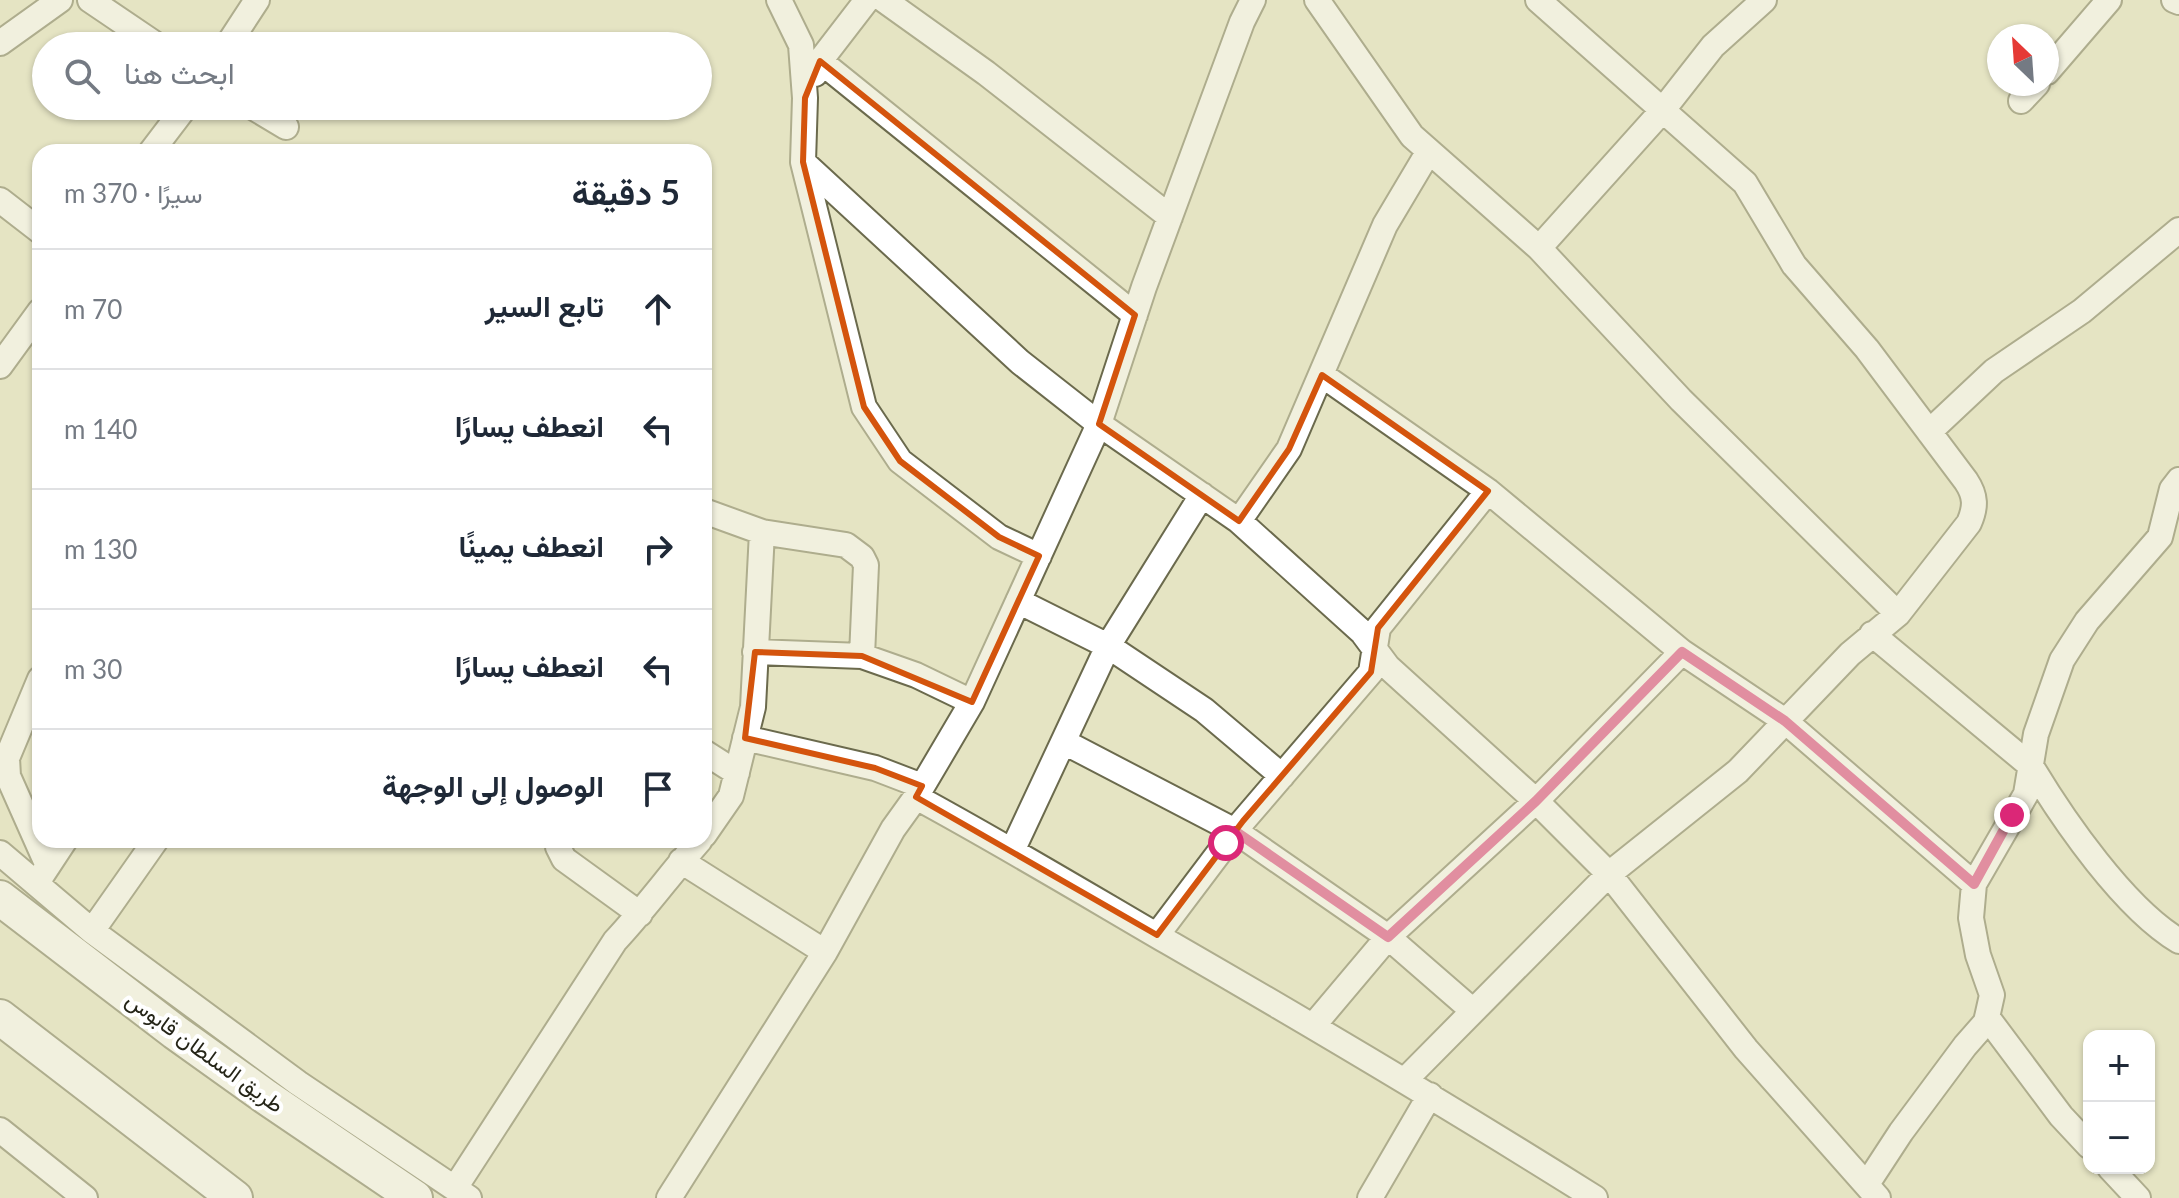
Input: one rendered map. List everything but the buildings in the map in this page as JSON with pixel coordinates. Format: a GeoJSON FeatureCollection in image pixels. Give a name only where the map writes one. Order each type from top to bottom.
{"type":"FeatureCollection","features":[{"type":"Feature","properties":{"kind":"highway","name":"طريق السلطان قابوس"},"geometry":{"type":"LineString","coordinates":[[0,898],[175,1032],[415,1198]]}},
{"type":"Feature","properties":{"kind":"highway"},"geometry":{"type":"LineString","coordinates":[[0,1017],[235,1198]]}},
{"type":"Feature","properties":{"kind":"street"},"geometry":{"type":"LineString","coordinates":[[0,43],[60,0]]}},
{"type":"Feature","properties":{"kind":"street"},"geometry":{"type":"LineString","coordinates":[[90,0],[137,32]]}},
{"type":"Feature","properties":{"kind":"street"},"geometry":{"type":"LineString","coordinates":[[236,32],[257,0]]}},
{"type":"Feature","properties":{"kind":"street"},"geometry":{"type":"LineString","coordinates":[[779,0],[801,45],[805,98],[803,162],[864,407],[900,461],[999,537],[1039,556]]}},
{"type":"Feature","properties":{"kind":"street"},"geometry":{"type":"LineString","coordinates":[[805,98],[820,61],[867,0]]}},
{"type":"Feature","properties":{"kind":"street"},"geometry":{"type":"LineString","coordinates":[[884,0],[986,73],[1170,217]]}},
{"type":"Feature","properties":{"kind":"street"},"geometry":{"type":"LineString","coordinates":[[669,1198],[825,952],[893,829],[919,792],[972,702],[1099,424],[1170,217],[1242,22],[1253,0]]}},
{"type":"Feature","properties":{"kind":"street"},"geometry":{"type":"LineString","coordinates":[[1317,0],[1412,136],[1539,248],[1681,400],[1898,614]]}},
{"type":"Feature","properties":{"kind":"street"},"geometry":{"type":"LineString","coordinates":[[1405,1080],[1609,874],[1738,771],[1872,634],[1898,614],[1974,513],[1972,490],[1867,349],[1794,265],[1745,183],[1538,0]]}},
{"type":"Feature","properties":{"kind":"street"},"geometry":{"type":"LineString","coordinates":[[1539,248],[1662,111],[1713,46],[1764,0]]}},
{"type":"Feature","properties":{"kind":"street"},"geometry":{"type":"LineString","coordinates":[[2059,58],[2109,0]]}},
{"type":"Feature","properties":{"kind":"street"},"geometry":{"type":"LineString","coordinates":[[820,61],[1135,315]]}},
{"type":"Feature","properties":{"kind":"street"},"geometry":{"type":"LineString","coordinates":[[157,144],[175,120]]}},
{"type":"Feature","properties":{"kind":"street"},"geometry":{"type":"LineString","coordinates":[[274,120],[286,127]]}},
{"type":"Feature","properties":{"kind":"street"},"geometry":{"type":"LineString","coordinates":[[1239,521],[1289,449],[1385,225],[1429,151]]}},
{"type":"Feature","properties":{"kind":"street"},"geometry":{"type":"LineString","coordinates":[[803,162],[1020,362],[1099,424],[1239,521],[1362,632],[1388,667],[1536,801],[1609,874],[1746,1049],[1873,1191],[1901,1132],[1987,1017],[1992,995],[1978,955],[1971,918],[1974,884],[2026,794],[2036,734],[2062,660],[2087,621],[2160,537],[2172,489],[2179,480]]}},
{"type":"Feature","properties":{"kind":"street"},"geometry":{"type":"LineString","coordinates":[[0,200],[32,225]]}},
{"type":"Feature","properties":{"kind":"street"},"geometry":{"type":"LineString","coordinates":[[1929,432],[1994,371],[2082,311],[2179,230]]}},
{"type":"Feature","properties":{"kind":"street"},"geometry":{"type":"LineString","coordinates":[[0,366],[32,322]]}},
{"type":"Feature","properties":{"kind":"street"},"geometry":{"type":"LineString","coordinates":[[1322,375],[1488,491],[1682,652],[1785,721],[1974,884]]}},
{"type":"Feature","properties":{"kind":"street"},"geometry":{"type":"LineString","coordinates":[[1157,935],[1235,831],[1371,672],[1378,628],[1488,491]]}},
{"type":"Feature","properties":{"kind":"street"},"geometry":{"type":"LineString","coordinates":[[1013,849],[1108,646],[1202,495]]}},
{"type":"Feature","properties":{"kind":"street"},"geometry":{"type":"LineString","coordinates":[[712,514],[762,532],[846,545],[862,557],[866,565],[862,656]]}},
{"type":"Feature","properties":{"kind":"street"},"geometry":{"type":"LineString","coordinates":[[712,823],[731,796],[753,707],[762,532]]}},
{"type":"Feature","properties":{"kind":"street"},"geometry":{"type":"LineString","coordinates":[[1018,601],[1108,646],[1204,710],[1282,776]]}},
{"type":"Feature","properties":{"kind":"street"},"geometry":{"type":"LineString","coordinates":[[1872,634],[2031,766],[2048,794],[2118,888],[2179,941]]}},
{"type":"Feature","properties":{"kind":"street"},"geometry":{"type":"LineString","coordinates":[[755,652],[862,656],[916,675],[972,702]]}},
{"type":"Feature","properties":{"kind":"street"},"geometry":{"type":"LineString","coordinates":[[1313,1026],[1388,937],[1536,801],[1682,652]]}},
{"type":"Feature","properties":{"kind":"street"},"geometry":{"type":"LineString","coordinates":[[32,698],[7,758],[8,776],[32,846]]}},
{"type":"Feature","properties":{"kind":"street"},"geometry":{"type":"LineString","coordinates":[[745,738],[875,768],[1405,1080],[1595,1198]]}},
{"type":"Feature","properties":{"kind":"street"},"geometry":{"type":"LineString","coordinates":[[1064,742],[1235,831],[1388,937],[1472,1010]]}},
{"type":"Feature","properties":{"kind":"street"},"geometry":{"type":"LineString","coordinates":[[712,757],[737,773]]}},
{"type":"Feature","properties":{"kind":"street"},"geometry":{"type":"LineString","coordinates":[[33,848],[42,875]]}},
{"type":"Feature","properties":{"kind":"street"},"geometry":{"type":"LineString","coordinates":[[42,875],[60,848]]}},
{"type":"Feature","properties":{"kind":"street"},"geometry":{"type":"LineString","coordinates":[[92,931],[150,848]]}},
{"type":"Feature","properties":{"kind":"street"},"geometry":{"type":"LineString","coordinates":[[558,848],[564,859],[640,914]]}},
{"type":"Feature","properties":{"kind":"street"},"geometry":{"type":"LineString","coordinates":[[0,853],[42,875],[92,931],[298,1083],[462,1193],[615,941],[693,848]]}},
{"type":"Feature","properties":{"kind":"street"},"geometry":{"type":"LineString","coordinates":[[681,861],[825,952]]}},
{"type":"Feature","properties":{"kind":"street"},"geometry":{"type":"LineString","coordinates":[[1987,1017],[2061,1116],[2083,1140]]}},
{"type":"Feature","properties":{"kind":"street"},"geometry":{"type":"LineString","coordinates":[[1370,1198],[1430,1095]]}},
{"type":"Feature","properties":{"kind":"street"},"geometry":{"type":"LineString","coordinates":[[0,1130],[85,1198]]}},
{"type":"Feature","properties":{"kind":"street"},"geometry":{"type":"LineString","coordinates":[[2115,1174],[2133,1196]]}},
{"type":"Feature","properties":{"kind":"highlighted area"},"geometry":{"type":"Polygon","coordinates":[[[820,61],[1135,315],[1099,424],[1239,521],[1289,449],[1322,375],[1488,491],[1378,628],[1371,672],[1243,821],[1157,935],[916,797],[922,786],[875,768],[745,738],[755,652],[862,656],[972,702],[1039,556],[999,537],[900,461],[864,407],[803,162],[805,98],[820,61]]]}},
{"type":"Feature","properties":{"kind":"route"},"geometry":{"type":"LineString","coordinates":[[1226,843],[1235,831],[1388,937],[1536,801],[1682,652],[1785,721],[1974,884],[2012,815]]}}]}
